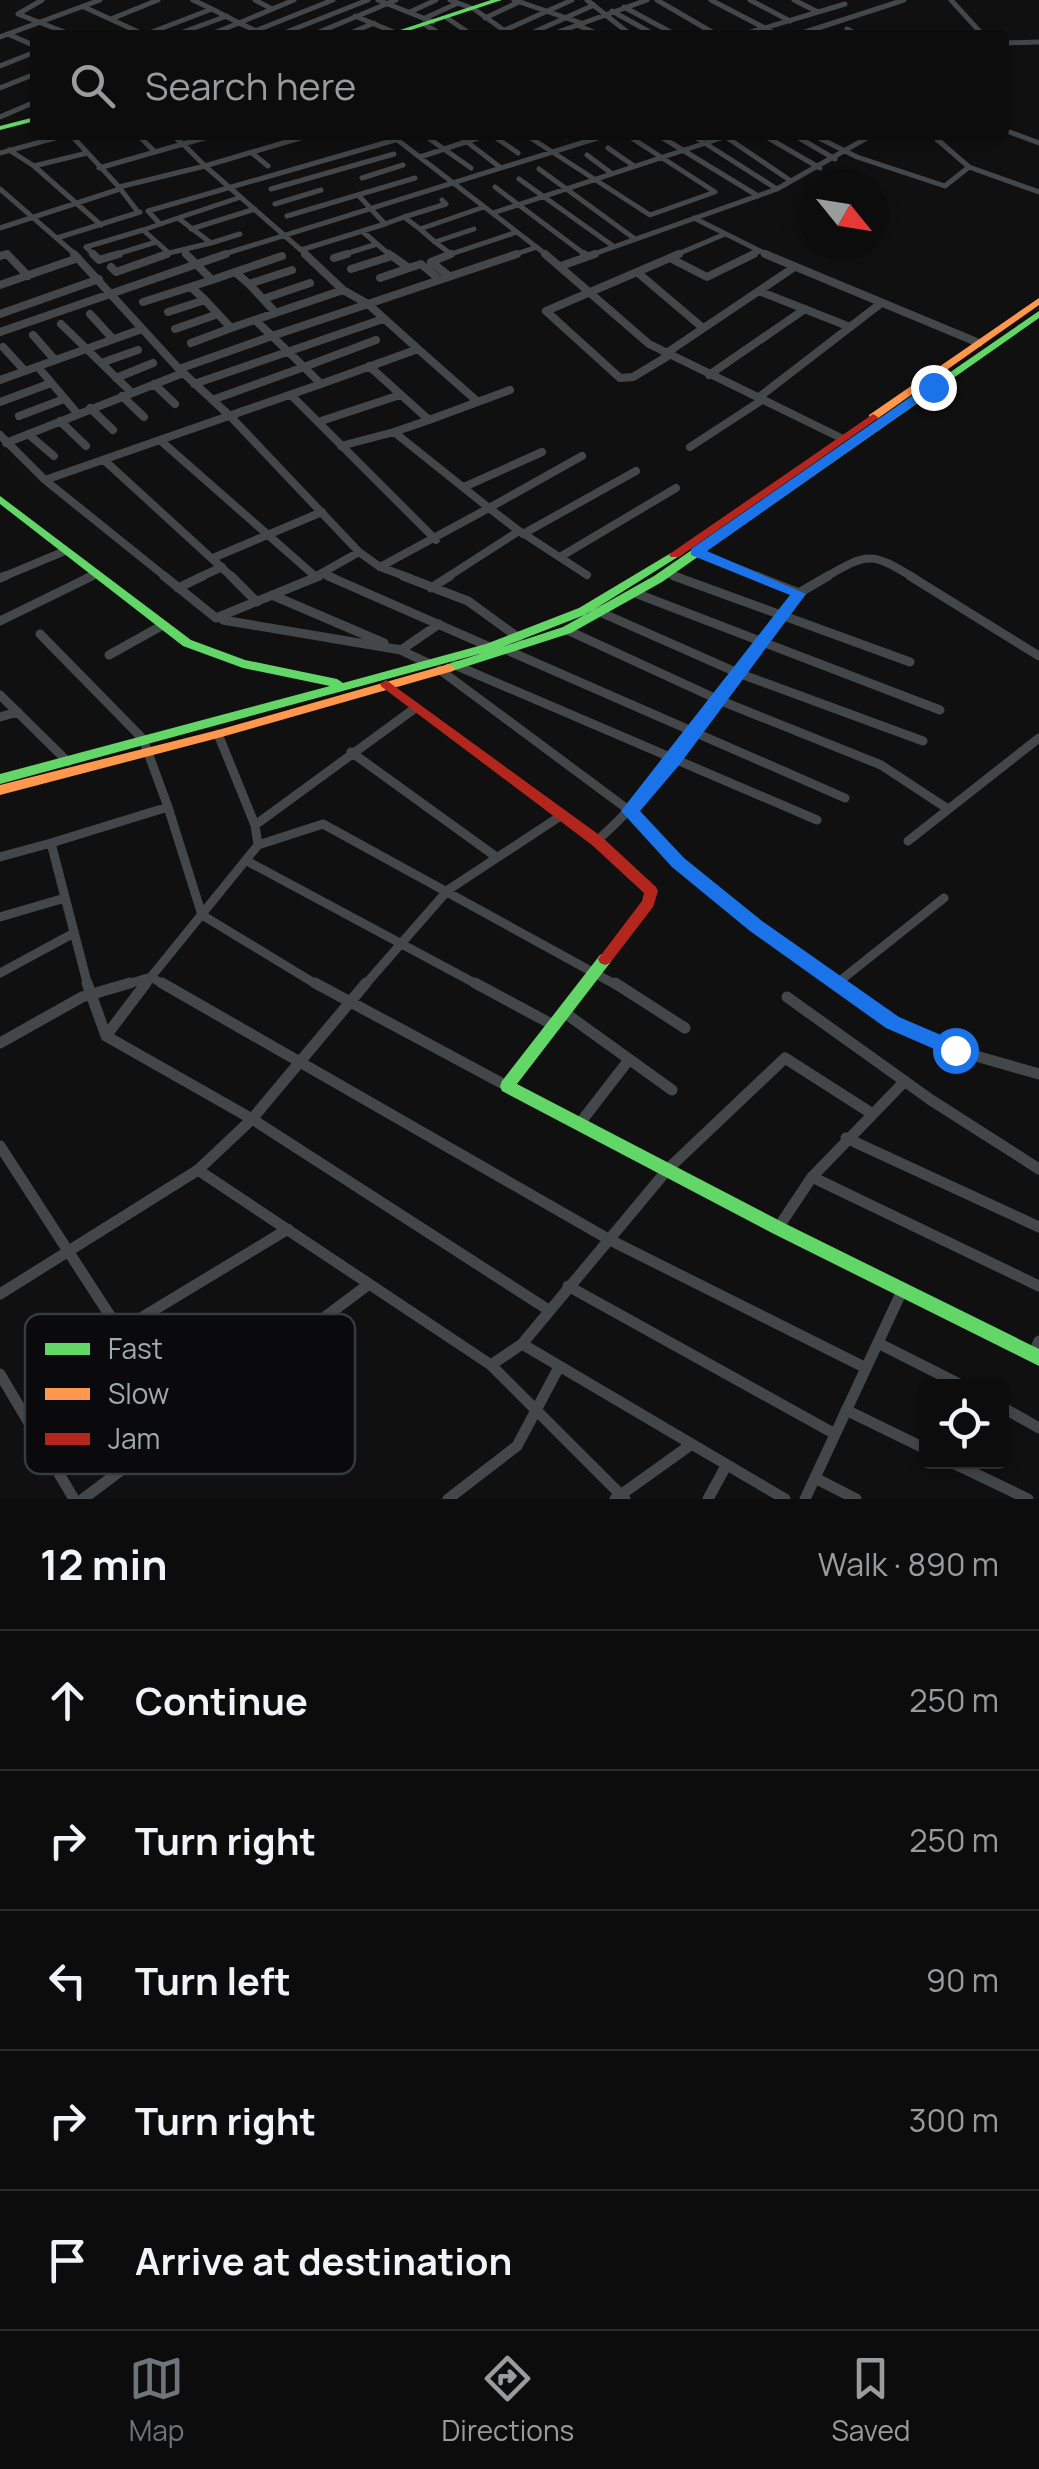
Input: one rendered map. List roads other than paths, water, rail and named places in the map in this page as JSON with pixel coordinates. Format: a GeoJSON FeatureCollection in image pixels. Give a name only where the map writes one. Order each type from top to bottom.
{"type":"FeatureCollection","features":[{"type":"Feature","properties":{"kind":"street"},"geometry":{"type":"LineString","coordinates":[[42,0],[18,13],[59,30]]}},
{"type":"Feature","properties":{"kind":"street"},"geometry":{"type":"LineString","coordinates":[[4,36],[100,0]]}},
{"type":"Feature","properties":{"kind":"street"},"geometry":{"type":"LineString","coordinates":[[111,19],[158,0]]}},
{"type":"Feature","properties":{"kind":"street"},"geometry":{"type":"LineString","coordinates":[[193,0],[255,30]]}},
{"type":"Feature","properties":{"kind":"street"},"geometry":{"type":"LineString","coordinates":[[255,0],[272,8]]}},
{"type":"Feature","properties":{"kind":"street"},"geometry":{"type":"LineString","coordinates":[[220,30],[294,0]]}},
{"type":"Feature","properties":{"kind":"street"},"geometry":{"type":"LineString","coordinates":[[316,0],[391,30]]}},
{"type":"Feature","properties":{"kind":"street"},"geometry":{"type":"LineString","coordinates":[[260,30],[333,0]]}},
{"type":"Feature","properties":{"kind":"street"},"geometry":{"type":"LineString","coordinates":[[293,30],[368,0]]}},
{"type":"Feature","properties":{"kind":"street"},"geometry":{"type":"LineString","coordinates":[[378,0],[459,30]]}},
{"type":"Feature","properties":{"kind":"street"},"geometry":{"type":"LineString","coordinates":[[293,17],[326,30],[396,0]]}},
{"type":"Feature","properties":{"kind":"street"},"geometry":{"type":"LineString","coordinates":[[410,12],[436,0]]}},
{"type":"Feature","properties":{"kind":"street"},"geometry":{"type":"LineString","coordinates":[[450,0],[471,8],[498,30]]}},
{"type":"Feature","properties":{"kind":"street"},"geometry":{"type":"LineString","coordinates":[[407,30],[498,0]]}},
{"type":"Feature","properties":{"kind":"street"},"geometry":{"type":"LineString","coordinates":[[535,7],[550,0]]}},
{"type":"Feature","properties":{"kind":"street"},"geometry":{"type":"LineString","coordinates":[[508,30],[572,0]]}},
{"type":"Feature","properties":{"kind":"street"},"geometry":{"type":"LineString","coordinates":[[563,30],[647,0]]}},
{"type":"Feature","properties":{"kind":"street"},"geometry":{"type":"LineString","coordinates":[[657,0],[708,30]]}},
{"type":"Feature","properties":{"kind":"street"},"geometry":{"type":"LineString","coordinates":[[702,0],[762,30]]}},
{"type":"Feature","properties":{"kind":"street"},"geometry":{"type":"LineString","coordinates":[[711,0],[762,30]]}},
{"type":"Feature","properties":{"kind":"street"},"geometry":{"type":"LineString","coordinates":[[750,0],[790,21]]}},
{"type":"Feature","properties":{"kind":"street"},"geometry":{"type":"LineString","coordinates":[[794,0],[818,12]]}},
{"type":"Feature","properties":{"kind":"street"},"geometry":{"type":"LineString","coordinates":[[837,0],[862,13]]}},
{"type":"Feature","properties":{"kind":"street"},"geometry":{"type":"LineString","coordinates":[[818,30],[904,0]]}},
{"type":"Feature","properties":{"kind":"street"},"geometry":{"type":"LineString","coordinates":[[952,0],[979,30]]}},
{"type":"Feature","properties":{"kind":"street"},"geometry":{"type":"LineString","coordinates":[[432,20],[471,8],[519,1],[591,30]]}},
{"type":"Feature","properties":{"kind":"street"},"geometry":{"type":"LineString","coordinates":[[539,30],[590,2],[645,30]]}},
{"type":"Feature","properties":{"kind":"street"},"geometry":{"type":"LineString","coordinates":[[767,30],[845,4]]}},
{"type":"Feature","properties":{"kind":"street"},"geometry":{"type":"LineString","coordinates":[[83,7],[133,30]]}},
{"type":"Feature","properties":{"kind":"street"},"geometry":{"type":"LineString","coordinates":[[624,7],[667,30]]}},
{"type":"Feature","properties":{"kind":"street"},"geometry":{"type":"LineString","coordinates":[[152,30],[212,9]]}},
{"type":"Feature","properties":{"kind":"street"},"geometry":{"type":"LineString","coordinates":[[609,12],[626,30]]}},
{"type":"Feature","properties":{"kind":"street"},"geometry":{"type":"LineString","coordinates":[[175,22],[190,29],[227,16]]}},
{"type":"Feature","properties":{"kind":"street"},"geometry":{"type":"LineString","coordinates":[[432,20],[439,30]]}},
{"type":"Feature","properties":{"kind":"street"},"geometry":{"type":"LineString","coordinates":[[359,30],[374,24]]}},
{"type":"Feature","properties":{"kind":"street"},"geometry":{"type":"LineString","coordinates":[[4,36],[30,47]]}},
{"type":"Feature","properties":{"kind":"street"},"geometry":{"type":"LineString","coordinates":[[1009,43],[1039,42]]}},
{"type":"Feature","properties":{"kind":"street"},"geometry":{"type":"LineString","coordinates":[[0,66],[30,51]]}},
{"type":"Feature","properties":{"kind":"street"},"geometry":{"type":"LineString","coordinates":[[0,88],[30,76]]}},
{"type":"Feature","properties":{"kind":"street"},"geometry":{"type":"LineString","coordinates":[[1,125],[11,113],[30,104]]}},
{"type":"Feature","properties":{"kind":"street"},"geometry":{"type":"LineString","coordinates":[[11,113],[30,119]]}},
{"type":"Feature","properties":{"kind":"street"},"geometry":{"type":"LineString","coordinates":[[1,125],[30,120]]}},
{"type":"Feature","properties":{"kind":"street"},"geometry":{"type":"LineString","coordinates":[[1009,132],[1039,143]]}},
{"type":"Feature","properties":{"kind":"street"},"geometry":{"type":"LineString","coordinates":[[0,153],[48,140]]}},
{"type":"Feature","properties":{"kind":"street"},"geometry":{"type":"LineString","coordinates":[[73,140],[138,212]]}},
{"type":"Feature","properties":{"kind":"street"},"geometry":{"type":"LineString","coordinates":[[143,140],[154,151]]}},
{"type":"Feature","properties":{"kind":"street"},"geometry":{"type":"LineString","coordinates":[[178,140],[343,290],[368,304],[478,402]]}},
{"type":"Feature","properties":{"kind":"street"},"geometry":{"type":"LineString","coordinates":[[99,168],[197,140]]}},
{"type":"Feature","properties":{"kind":"street"},"geometry":{"type":"LineString","coordinates":[[0,228],[136,182],[294,140]]}},
{"type":"Feature","properties":{"kind":"street"},"geometry":{"type":"LineString","coordinates":[[57,238],[387,140]]}},
{"type":"Feature","properties":{"kind":"street"},"geometry":{"type":"LineString","coordinates":[[396,140],[537,246],[667,355],[841,438]]}},
{"type":"Feature","properties":{"kind":"street"},"geometry":{"type":"LineString","coordinates":[[431,140],[471,168]]}},
{"type":"Feature","properties":{"kind":"street"},"geometry":{"type":"LineString","coordinates":[[464,140],[501,168]]}},
{"type":"Feature","properties":{"kind":"street"},"geometry":{"type":"LineString","coordinates":[[420,158],[474,140]]}},
{"type":"Feature","properties":{"kind":"street"},"geometry":{"type":"LineString","coordinates":[[498,140],[518,153]]}},
{"type":"Feature","properties":{"kind":"street"},"geometry":{"type":"LineString","coordinates":[[533,140],[667,226]]}},
{"type":"Feature","properties":{"kind":"street"},"geometry":{"type":"LineString","coordinates":[[0,332],[196,264],[585,140]]}},
{"type":"Feature","properties":{"kind":"street"},"geometry":{"type":"LineString","coordinates":[[634,140],[736,205]]}},
{"type":"Feature","properties":{"kind":"street"},"geometry":{"type":"LineString","coordinates":[[666,140],[758,196]]}},
{"type":"Feature","properties":{"kind":"street"},"geometry":{"type":"LineString","coordinates":[[699,140],[777,189]]}},
{"type":"Feature","properties":{"kind":"street"},"geometry":{"type":"LineString","coordinates":[[494,213],[714,140]]}},
{"type":"Feature","properties":{"kind":"street"},"geometry":{"type":"LineString","coordinates":[[733,140],[791,182]]}},
{"type":"Feature","properties":{"kind":"street"},"geometry":{"type":"LineString","coordinates":[[772,140],[820,168]]}},
{"type":"Feature","properties":{"kind":"street"},"geometry":{"type":"LineString","coordinates":[[803,140],[835,159]]}},
{"type":"Feature","properties":{"kind":"street"},"geometry":{"type":"LineString","coordinates":[[822,140],[845,153],[942,186],[969,167]]}},
{"type":"Feature","properties":{"kind":"street"},"geometry":{"type":"LineString","coordinates":[[561,266],[777,189],[864,140]]}},
{"type":"Feature","properties":{"kind":"street"},"geometry":{"type":"LineString","coordinates":[[938,140],[969,167],[1039,192]]}},
{"type":"Feature","properties":{"kind":"street"},"geometry":{"type":"LineString","coordinates":[[608,148],[634,166]]}},
{"type":"Feature","properties":{"kind":"street"},"geometry":{"type":"LineString","coordinates":[[9,150],[34,166],[100,225]]}},
{"type":"Feature","properties":{"kind":"street"},"geometry":{"type":"LineString","coordinates":[[34,166],[86,153]]}},
{"type":"Feature","properties":{"kind":"street"},"geometry":{"type":"LineString","coordinates":[[252,153],[268,166]]}},
{"type":"Feature","properties":{"kind":"street"},"geometry":{"type":"LineString","coordinates":[[271,189],[394,154]]}},
{"type":"Feature","properties":{"kind":"street"},"geometry":{"type":"LineString","coordinates":[[586,155],[612,173]]}},
{"type":"Feature","properties":{"kind":"street"},"geometry":{"type":"LineString","coordinates":[[120,162],[136,182]]}},
{"type":"Feature","properties":{"kind":"street"},"geometry":{"type":"LineString","coordinates":[[316,162],[328,174]]}},
{"type":"Feature","properties":{"kind":"street"},"geometry":{"type":"LineString","coordinates":[[362,178],[403,166]]}},
{"type":"Feature","properties":{"kind":"street"},"geometry":{"type":"LineString","coordinates":[[350,168],[378,190]]}},
{"type":"Feature","properties":{"kind":"street"},"geometry":{"type":"LineString","coordinates":[[539,169],[635,239]]}},
{"type":"Feature","properties":{"kind":"street"},"geometry":{"type":"LineString","coordinates":[[287,216],[415,178]]}},
{"type":"Feature","properties":{"kind":"street"},"geometry":{"type":"LineString","coordinates":[[308,179],[335,203]]}},
{"type":"Feature","properties":{"kind":"street"},"geometry":{"type":"LineString","coordinates":[[520,180],[613,246]]}},
{"type":"Feature","properties":{"kind":"street"},"geometry":{"type":"LineString","coordinates":[[494,187],[587,256]]}},
{"type":"Feature","properties":{"kind":"street"},"geometry":{"type":"LineString","coordinates":[[0,189],[99,278],[181,371],[231,417],[359,552],[380,567],[468,601],[519,638]]}},
{"type":"Feature","properties":{"kind":"street"},"geometry":{"type":"LineString","coordinates":[[275,204],[320,190]]}},
{"type":"Feature","properties":{"kind":"street"},"geometry":{"type":"LineString","coordinates":[[650,215],[716,192]]}},
{"type":"Feature","properties":{"kind":"street"},"geometry":{"type":"LineString","coordinates":[[359,196],[385,224]]}},
{"type":"Feature","properties":{"kind":"street"},"geometry":{"type":"LineString","coordinates":[[156,242],[100,260],[86,247],[241,198]]}},
{"type":"Feature","properties":{"kind":"street"},"geometry":{"type":"LineString","coordinates":[[301,250],[446,204],[442,200]]}},
{"type":"Feature","properties":{"kind":"street"},"geometry":{"type":"LineString","coordinates":[[420,229],[484,207]]}},
{"type":"Feature","properties":{"kind":"street"},"geometry":{"type":"LineString","coordinates":[[190,229],[254,209]]}},
{"type":"Feature","properties":{"kind":"street"},"geometry":{"type":"LineString","coordinates":[[148,211],[160,224]]}},
{"type":"Feature","properties":{"kind":"street"},"geometry":{"type":"LineString","coordinates":[[404,217],[451,254]]}},
{"type":"Feature","properties":{"kind":"street"},"geometry":{"type":"LineString","coordinates":[[178,218],[211,242]]}},
{"type":"Feature","properties":{"kind":"street"},"geometry":{"type":"LineString","coordinates":[[694,218],[793,268],[979,343]]}},
{"type":"Feature","properties":{"kind":"street"},"geometry":{"type":"LineString","coordinates":[[435,242],[474,229]]}},
{"type":"Feature","properties":{"kind":"street"},"geometry":{"type":"LineString","coordinates":[[143,230],[170,253]]}},
{"type":"Feature","properties":{"kind":"street"},"geometry":{"type":"LineString","coordinates":[[362,231],[409,268]]}},
{"type":"Feature","properties":{"kind":"street"},"geometry":{"type":"LineString","coordinates":[[449,276],[431,262],[517,232]]}},
{"type":"Feature","properties":{"kind":"street"},"geometry":{"type":"LineString","coordinates":[[111,267],[116,272],[240,234]]}},
{"type":"Feature","properties":{"kind":"street"},"geometry":{"type":"LineString","coordinates":[[725,234],[546,312],[620,378],[633,377],[793,268]]}},
{"type":"Feature","properties":{"kind":"street"},"geometry":{"type":"LineString","coordinates":[[334,258],[377,244]]}},
{"type":"Feature","properties":{"kind":"street"},"geometry":{"type":"LineString","coordinates":[[3,439],[28,434],[272,336],[537,246]]}},
{"type":"Feature","properties":{"kind":"street"},"geometry":{"type":"LineString","coordinates":[[183,251],[212,280]]}},
{"type":"Feature","properties":{"kind":"street"},"geometry":{"type":"LineString","coordinates":[[2,252],[28,276]]}},
{"type":"Feature","properties":{"kind":"street"},"geometry":{"type":"LineString","coordinates":[[670,258],[707,277],[760,252]]}},
{"type":"Feature","properties":{"kind":"street"},"geometry":{"type":"LineString","coordinates":[[143,302],[282,256]]}},
{"type":"Feature","properties":{"kind":"street"},"geometry":{"type":"LineString","coordinates":[[352,269],[392,256]]}},
{"type":"Feature","properties":{"kind":"street"},"geometry":{"type":"LineString","coordinates":[[0,285],[78,258]]}},
{"type":"Feature","properties":{"kind":"street"},"geometry":{"type":"LineString","coordinates":[[380,278],[422,264],[439,279]]}},
{"type":"Feature","properties":{"kind":"street"},"geometry":{"type":"LineString","coordinates":[[249,284],[292,270]]}},
{"type":"Feature","properties":{"kind":"street"},"geometry":{"type":"LineString","coordinates":[[236,272],[275,312]]}},
{"type":"Feature","properties":{"kind":"street"},"geometry":{"type":"LineString","coordinates":[[636,272],[703,328]]}},
{"type":"Feature","properties":{"kind":"street"},"geometry":{"type":"LineString","coordinates":[[0,314],[99,278]]}},
{"type":"Feature","properties":{"kind":"street"},"geometry":{"type":"LineString","coordinates":[[262,298],[310,283]]}},
{"type":"Feature","properties":{"kind":"street"},"geometry":{"type":"LineString","coordinates":[[190,287],[231,328]]}},
{"type":"Feature","properties":{"kind":"street"},"geometry":{"type":"LineString","coordinates":[[190,342],[343,290]]}},
{"type":"Feature","properties":{"kind":"street"},"geometry":{"type":"LineString","coordinates":[[759,291],[850,327]]}},
{"type":"Feature","properties":{"kind":"street"},"geometry":{"type":"LineString","coordinates":[[168,312],[205,300]]}},
{"type":"Feature","properties":{"kind":"street"},"geometry":{"type":"LineString","coordinates":[[0,779],[146,745],[218,734],[519,638],[608,597],[686,548],[1039,301]]}},
{"type":"Feature","properties":{"kind":"street"},"geometry":{"type":"LineString","coordinates":[[690,447],[760,399],[880,304]]}},
{"type":"Feature","properties":{"kind":"street"},"geometry":{"type":"LineString","coordinates":[[708,376],[805,309]]}},
{"type":"Feature","properties":{"kind":"street"},"geometry":{"type":"LineString","coordinates":[[90,314],[113,339]]}},
{"type":"Feature","properties":{"kind":"street"},"geometry":{"type":"LineString","coordinates":[[175,329],[218,314]]}},
{"type":"Feature","properties":{"kind":"street"},"geometry":{"type":"LineString","coordinates":[[434,666],[456,665],[509,651],[567,630],[635,593],[1039,314]]}},
{"type":"Feature","properties":{"kind":"street"},"geometry":{"type":"LineString","coordinates":[[194,384],[383,319]]}},
{"type":"Feature","properties":{"kind":"street"},"geometry":{"type":"LineString","coordinates":[[255,320],[321,384]]}},
{"type":"Feature","properties":{"kind":"street"},"geometry":{"type":"LineString","coordinates":[[61,324],[116,378],[144,417]]}},
{"type":"Feature","properties":{"kind":"street"},"geometry":{"type":"LineString","coordinates":[[0,380],[142,329]]}},
{"type":"Feature","properties":{"kind":"street"},"geometry":{"type":"LineString","coordinates":[[33,335],[55,360]]}},
{"type":"Feature","properties":{"kind":"street"},"geometry":{"type":"LineString","coordinates":[[212,400],[376,340]]}},
{"type":"Feature","properties":{"kind":"street"},"geometry":{"type":"LineString","coordinates":[[3,347],[24,372]]}},
{"type":"Feature","properties":{"kind":"street"},"geometry":{"type":"LineString","coordinates":[[45,480],[418,349]]}},
{"type":"Feature","properties":{"kind":"street"},"geometry":{"type":"LineString","coordinates":[[102,363],[138,350]]}},
{"type":"Feature","properties":{"kind":"street"},"geometry":{"type":"LineString","coordinates":[[116,378],[153,364]]}},
{"type":"Feature","properties":{"kind":"street"},"geometry":{"type":"LineString","coordinates":[[369,366],[429,420]]}},
{"type":"Feature","properties":{"kind":"street"},"geometry":{"type":"LineString","coordinates":[[38,367],[77,413]]}},
{"type":"Feature","properties":{"kind":"street"},"geometry":{"type":"LineString","coordinates":[[0,402],[51,383]]}},
{"type":"Feature","properties":{"kind":"street"},"geometry":{"type":"LineString","coordinates":[[154,384],[175,404]]}},
{"type":"Feature","properties":{"kind":"street"},"geometry":{"type":"LineString","coordinates":[[341,446],[394,432],[510,390]]}},
{"type":"Feature","properties":{"kind":"street"},"geometry":{"type":"LineString","coordinates":[[291,395],[436,540]]}},
{"type":"Feature","properties":{"kind":"street"},"geometry":{"type":"LineString","coordinates":[[318,422],[400,395]]}},
{"type":"Feature","properties":{"kind":"street"},"geometry":{"type":"LineString","coordinates":[[20,416],[64,398]]}},
{"type":"Feature","properties":{"kind":"street"},"geometry":{"type":"LineString","coordinates":[[90,408],[113,430]]}},
{"type":"Feature","properties":{"kind":"street"},"geometry":{"type":"LineString","coordinates":[[60,421],[86,446]]}},
{"type":"Feature","properties":{"kind":"street"},"geometry":{"type":"LineString","coordinates":[[394,432],[521,532],[587,575]]}},
{"type":"Feature","properties":{"kind":"street"},"geometry":{"type":"LineString","coordinates":[[28,434],[54,456]]}},
{"type":"Feature","properties":{"kind":"street"},"geometry":{"type":"LineString","coordinates":[[3,439],[45,480],[220,619],[401,650],[440,624]]}},
{"type":"Feature","properties":{"kind":"street"},"geometry":{"type":"LineString","coordinates":[[161,441],[267,535],[320,575],[490,647]]}},
{"type":"Feature","properties":{"kind":"street"},"geometry":{"type":"LineString","coordinates":[[464,487],[542,452]]}},
{"type":"Feature","properties":{"kind":"street"},"geometry":{"type":"LineString","coordinates":[[380,567],[436,540],[582,456]]}},
{"type":"Feature","properties":{"kind":"street"},"geometry":{"type":"LineString","coordinates":[[104,460],[257,602]]}},
{"type":"Feature","properties":{"kind":"street"},"geometry":{"type":"LineString","coordinates":[[432,588],[521,532],[636,471]]}},
{"type":"Feature","properties":{"kind":"street"},"geometry":{"type":"LineString","coordinates":[[560,557],[676,488]]}},
{"type":"Feature","properties":{"kind":"street"},"geometry":{"type":"LineString","coordinates":[[0,499],[186,643],[217,656],[343,684]]}},
{"type":"Feature","properties":{"kind":"street"},"geometry":{"type":"LineString","coordinates":[[213,558],[322,512]]}},
{"type":"Feature","properties":{"kind":"street"},"geometry":{"type":"LineString","coordinates":[[0,578],[65,551]]}},
{"type":"Feature","properties":{"kind":"street"},"geometry":{"type":"LineString","coordinates":[[220,619],[320,575],[359,552]]}},
{"type":"Feature","properties":{"kind":"street"},"geometry":{"type":"LineString","coordinates":[[696,552],[799,594]]}},
{"type":"Feature","properties":{"kind":"street"},"geometry":{"type":"LineString","coordinates":[[597,841],[630,811],[674,760],[799,594],[862,556],[875,556],[1039,656]]}},
{"type":"Feature","properties":{"kind":"street"},"geometry":{"type":"LineString","coordinates":[[178,588],[222,567]]}},
{"type":"Feature","properties":{"kind":"street"},"geometry":{"type":"LineString","coordinates":[[666,573],[910,662]]}},
{"type":"Feature","properties":{"kind":"street"},"geometry":{"type":"LineString","coordinates":[[0,621],[96,574]]}},
{"type":"Feature","properties":{"kind":"street"},"geometry":{"type":"LineString","coordinates":[[635,593],[940,710]]}},
{"type":"Feature","properties":{"kind":"street"},"geometry":{"type":"LineString","coordinates":[[272,595],[434,666],[630,811],[678,862],[836,984],[910,1032],[965,1054],[1039,1074]]}},
{"type":"Feature","properties":{"kind":"street"},"geometry":{"type":"LineString","coordinates":[[602,612],[738,673],[922,741]]}},
{"type":"Feature","properties":{"kind":"street"},"geometry":{"type":"LineString","coordinates":[[109,655],[164,625]]}},
{"type":"Feature","properties":{"kind":"street"},"geometry":{"type":"LineString","coordinates":[[567,630],[719,700],[882,765],[948,808]]}},
{"type":"Feature","properties":{"kind":"street"},"geometry":{"type":"LineString","coordinates":[[40,634],[146,745],[202,915],[348,1003],[778,1228],[1036,1356],[1039,1341]]}},
{"type":"Feature","properties":{"kind":"street"},"geometry":{"type":"LineString","coordinates":[[509,651],[845,798]]}},
{"type":"Feature","properties":{"kind":"street"},"geometry":{"type":"LineString","coordinates":[[456,665],[817,820]]}},
{"type":"Feature","properties":{"kind":"street"},"geometry":{"type":"LineString","coordinates":[[292,675],[302,685],[298,696]]}},
{"type":"Feature","properties":{"kind":"street"},"geometry":{"type":"LineString","coordinates":[[0,790],[298,696],[382,679]]}},
{"type":"Feature","properties":{"kind":"street"},"geometry":{"type":"LineString","coordinates":[[382,679],[414,709],[597,841],[645,882],[652,896],[507,1086]]}},
{"type":"Feature","properties":{"kind":"street"},"geometry":{"type":"LineString","coordinates":[[0,694],[68,762]]}},
{"type":"Feature","properties":{"kind":"street"},"geometry":{"type":"LineString","coordinates":[[254,824],[414,709]]}},
{"type":"Feature","properties":{"kind":"street"},"geometry":{"type":"LineString","coordinates":[[0,718],[18,712]]}},
{"type":"Feature","properties":{"kind":"street"},"geometry":{"type":"LineString","coordinates":[[218,734],[254,824],[258,845]]}},
{"type":"Feature","properties":{"kind":"street"},"geometry":{"type":"LineString","coordinates":[[908,841],[1039,738]]}},
{"type":"Feature","properties":{"kind":"street"},"geometry":{"type":"LineString","coordinates":[[351,752],[494,856]]}},
{"type":"Feature","properties":{"kind":"street"},"geometry":{"type":"LineString","coordinates":[[0,858],[168,807]]}},
{"type":"Feature","properties":{"kind":"street"},"geometry":{"type":"LineString","coordinates":[[2,1287],[71,1250],[198,1170],[252,1119],[400,940],[448,890],[494,856],[562,815]]}},
{"type":"Feature","properties":{"kind":"street"},"geometry":{"type":"LineString","coordinates":[[106,1036],[258,845],[274,843],[313,824],[323,824],[377,856],[448,890],[596,972],[685,1028]]}},
{"type":"Feature","properties":{"kind":"street"},"geometry":{"type":"LineString","coordinates":[[51,843],[90,995],[106,1036],[252,1119],[547,1309]]}},
{"type":"Feature","properties":{"kind":"street"},"geometry":{"type":"LineString","coordinates":[[246,861],[555,1026]]}},
{"type":"Feature","properties":{"kind":"street"},"geometry":{"type":"LineString","coordinates":[[0,917],[65,898]]}},
{"type":"Feature","properties":{"kind":"street"},"geometry":{"type":"LineString","coordinates":[[836,984],[944,898]]}},
{"type":"Feature","properties":{"kind":"street"},"geometry":{"type":"LineString","coordinates":[[0,973],[74,933]]}},
{"type":"Feature","properties":{"kind":"street"},"geometry":{"type":"LineString","coordinates":[[0,1043],[90,995],[152,977],[610,1240],[866,1368]]}},
{"type":"Feature","properties":{"kind":"street"},"geometry":{"type":"LineString","coordinates":[[788,997],[905,1081],[1039,1169]]}},
{"type":"Feature","properties":{"kind":"street"},"geometry":{"type":"LineString","coordinates":[[565,1012],[672,1090]]}},
{"type":"Feature","properties":{"kind":"street"},"geometry":{"type":"LineString","coordinates":[[491,1365],[522,1344],[547,1309],[668,1168],[785,1058],[871,1112]]}},
{"type":"Feature","properties":{"kind":"street"},"geometry":{"type":"LineString","coordinates":[[580,1123],[628,1060]]}},
{"type":"Feature","properties":{"kind":"street"},"geometry":{"type":"LineString","coordinates":[[778,1228],[812,1178],[846,1138],[905,1081]]}},
{"type":"Feature","properties":{"kind":"street"},"geometry":{"type":"LineString","coordinates":[[846,1138],[1039,1227]]}},
{"type":"Feature","properties":{"kind":"street"},"geometry":{"type":"LineString","coordinates":[[0,1146],[71,1250],[108,1314]]}},
{"type":"Feature","properties":{"kind":"street"},"geometry":{"type":"LineString","coordinates":[[198,1170],[491,1365],[620,1498],[689,1446]]}},
{"type":"Feature","properties":{"kind":"street"},"geometry":{"type":"LineString","coordinates":[[812,1178],[1039,1286]]}},
{"type":"Feature","properties":{"kind":"street"},"geometry":{"type":"LineString","coordinates":[[147,1314],[288,1229]]}},
{"type":"Feature","properties":{"kind":"street"},"geometry":{"type":"LineString","coordinates":[[329,1314],[369,1284]]}},
{"type":"Feature","properties":{"kind":"street"},"geometry":{"type":"LineString","coordinates":[[568,1286],[835,1434]]}},
{"type":"Feature","properties":{"kind":"street"},"geometry":{"type":"LineString","coordinates":[[805,1499],[902,1291]]}},
{"type":"Feature","properties":{"kind":"street"},"geometry":{"type":"LineString","coordinates":[[878,1343],[948,1379]]}},
{"type":"Feature","properties":{"kind":"street"},"geometry":{"type":"LineString","coordinates":[[522,1344],[784,1499]]}},
{"type":"Feature","properties":{"kind":"street"},"geometry":{"type":"LineString","coordinates":[[448,1499],[517,1446],[560,1366]]}},
{"type":"Feature","properties":{"kind":"street"},"geometry":{"type":"LineString","coordinates":[[0,1374],[5,1394],[25,1424]]}},
{"type":"Feature","properties":{"kind":"street"},"geometry":{"type":"LineString","coordinates":[[846,1410],[919,1446]]}},
{"type":"Feature","properties":{"kind":"street"},"geometry":{"type":"LineString","coordinates":[[1009,1411],[1039,1428]]}},
{"type":"Feature","properties":{"kind":"street"},"geometry":{"type":"LineString","coordinates":[[708,1499],[726,1466]]}},
{"type":"Feature","properties":{"kind":"street"},"geometry":{"type":"LineString","coordinates":[[966,1469],[1028,1499]]}},
{"type":"Feature","properties":{"kind":"street"},"geometry":{"type":"LineString","coordinates":[[58,1474],[74,1499]]}},
{"type":"Feature","properties":{"kind":"street"},"geometry":{"type":"LineString","coordinates":[[82,1499],[115,1474]]}},
{"type":"Feature","properties":{"kind":"street"},"geometry":{"type":"LineString","coordinates":[[815,1478],[856,1499]]}}]}
